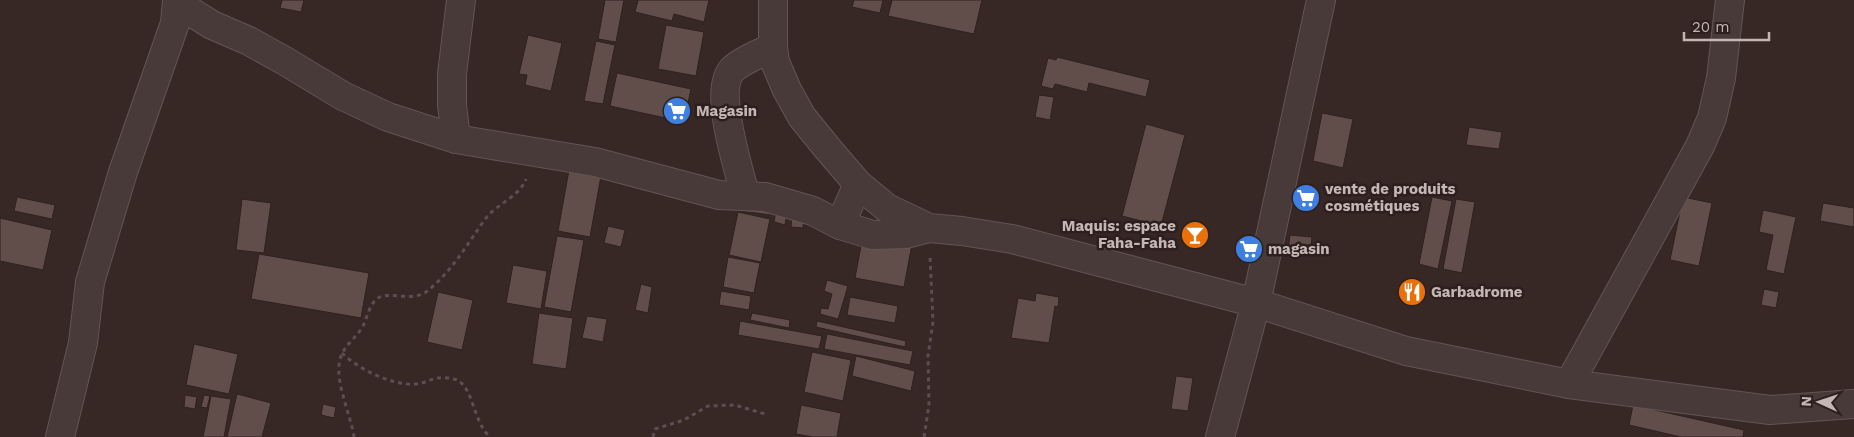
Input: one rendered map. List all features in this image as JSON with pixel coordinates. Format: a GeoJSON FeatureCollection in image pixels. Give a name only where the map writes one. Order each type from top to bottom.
{"type":"FeatureCollection","features":[{"type":"Feature","properties":{"kind":"street"},"geometry":{"type":"LineString","coordinates":[[456,139],[452,106],[452,74],[461,0]]}},
{"type":"Feature","properties":{"kind":"street"},"geometry":{"type":"LineString","coordinates":[[773,0],[773,47],[776,62],[787,90],[802,117],[858,184],[887,208],[929,228]]}},
{"type":"Feature","properties":{"kind":"street"},"geometry":{"type":"LineString","coordinates":[[1220,437],[1256,304],[1322,0]]}},
{"type":"Feature","properties":{"kind":"street"},"geometry":{"type":"LineString","coordinates":[[1569,384],[1700,146],[1712,118],[1721,78],[1730,0]]}},
{"type":"Feature","properties":{"kind":"street"},"geometry":{"type":"LineString","coordinates":[[60,437],[82,343],[90,282],[123,172],[175,23],[177,2],[212,25],[249,41],[343,96],[388,117],[456,139],[595,162],[719,195],[765,197],[813,211],[840,225],[873,235],[906,234],[929,228],[1012,239],[1256,304],[1406,351],[1569,384],[1770,410],[1854,404]]}},
{"type":"Feature","properties":{"kind":"street"},"geometry":{"type":"LineString","coordinates":[[746,195],[728,125],[725,89],[727,79],[732,70],[773,47]]}},
{"type":"Feature","properties":{"kind":"street"},"geometry":{"type":"LineString","coordinates":[[840,225],[858,184]]}},
{"type":"Feature","properties":{"kind":"path"},"geometry":{"type":"LineString","coordinates":[[354,437],[340,385],[339,369],[342,353],[362,328],[372,304],[378,298],[411,297],[424,293],[440,280],[462,255],[487,217],[523,187],[526,180],[530,152]]}},
{"type":"Feature","properties":{"kind":"path"},"geometry":{"type":"LineString","coordinates":[[924,437],[929,405],[928,356],[933,322],[929,228]]}},
{"type":"Feature","properties":{"kind":"path"},"geometry":{"type":"LineString","coordinates":[[342,353],[360,366],[392,382],[416,384],[438,376],[458,379],[467,389],[484,432],[490,437]]}},
{"type":"Feature","properties":{"kind":"path"},"geometry":{"type":"LineString","coordinates":[[653,437],[655,429],[684,420],[708,406],[735,405],[766,414]]}},
{"type":"Feature","properties":{"kind":"building"},"geometry":{"type":"Polygon","coordinates":[[[282,0],[304,0],[301,12],[280,8],[282,0]]]}},
{"type":"Feature","properties":{"kind":"building"},"geometry":{"type":"Polygon","coordinates":[[[605,0],[624,0],[616,42],[598,39],[605,0]]]}},
{"type":"Feature","properties":{"kind":"building"},"geometry":{"type":"Polygon","coordinates":[[[638,0],[709,0],[704,22],[674,14],[672,21],[635,12],[638,0]]]}},
{"type":"Feature","properties":{"kind":"building"},"geometry":{"type":"Polygon","coordinates":[[[854,0],[883,0],[880,13],[852,7],[854,0]]]}},
{"type":"Feature","properties":{"kind":"building"},"geometry":{"type":"Polygon","coordinates":[[[892,0],[982,0],[974,34],[888,16],[892,0]]]}},
{"type":"Feature","properties":{"kind":"building"},"geometry":{"type":"Polygon","coordinates":[[[666,25],[704,32],[696,76],[658,69],[666,25]]]}},
{"type":"Feature","properties":{"kind":"building"},"geometry":{"type":"Polygon","coordinates":[[[528,35],[562,43],[551,91],[525,85],[527,75],[519,74],[528,35]]]}},
{"type":"Feature","properties":{"kind":"building"},"geometry":{"type":"Polygon","coordinates":[[[596,41],[615,45],[603,104],[584,101],[596,41]]]}},
{"type":"Feature","properties":{"kind":"building"},"geometry":{"type":"Polygon","coordinates":[[[1057,57],[1150,80],[1146,97],[1089,83],[1087,92],[1055,84],[1053,89],[1041,86],[1048,58],[1056,60],[1057,57]]]}},
{"type":"Feature","properties":{"kind":"building"},"geometry":{"type":"Polygon","coordinates":[[[617,73],[691,89],[684,122],[610,106],[617,73]]]}},
{"type":"Feature","properties":{"kind":"building"},"geometry":{"type":"Polygon","coordinates":[[[1039,95],[1054,97],[1050,120],[1035,117],[1039,95]]]}},
{"type":"Feature","properties":{"kind":"building"},"geometry":{"type":"Polygon","coordinates":[[[1322,113],[1353,119],[1343,168],[1313,161],[1322,113]]]}},
{"type":"Feature","properties":{"kind":"building"},"geometry":{"type":"Polygon","coordinates":[[[1146,124],[1185,135],[1161,226],[1122,216],[1146,124]]]}},
{"type":"Feature","properties":{"kind":"building"},"geometry":{"type":"Polygon","coordinates":[[[1469,127],[1502,132],[1499,149],[1466,145],[1469,127]]]}},
{"type":"Feature","properties":{"kind":"building"},"geometry":{"type":"Polygon","coordinates":[[[569,170],[601,176],[590,237],[558,231],[569,170]]]}},
{"type":"Feature","properties":{"kind":"building"},"geometry":{"type":"Polygon","coordinates":[[[17,197],[55,205],[52,219],[14,211],[17,197]]]}},
{"type":"Feature","properties":{"kind":"building"},"geometry":{"type":"Polygon","coordinates":[[[1432,197],[1452,201],[1438,269],[1419,264],[1432,197]]]}},
{"type":"Feature","properties":{"kind":"building"},"geometry":{"type":"Polygon","coordinates":[[[1683,197],[1712,203],[1699,266],[1670,260],[1683,197]]]}},
{"type":"Feature","properties":{"kind":"building"},"geometry":{"type":"Polygon","coordinates":[[[242,199],[271,203],[264,253],[236,250],[242,199]]]}},
{"type":"Feature","properties":{"kind":"building"},"geometry":{"type":"Polygon","coordinates":[[[1456,199],[1475,202],[1462,273],[1443,269],[1456,199]]]}},
{"type":"Feature","properties":{"kind":"building"},"geometry":{"type":"Polygon","coordinates":[[[741,201],[774,204],[772,215],[740,211],[741,201]]]}},
{"type":"Feature","properties":{"kind":"building"},"geometry":{"type":"Polygon","coordinates":[[[1823,203],[1854,208],[1854,227],[1820,221],[1823,203]]]}},
{"type":"Feature","properties":{"kind":"building"},"geometry":{"type":"Polygon","coordinates":[[[776,210],[787,212],[785,225],[774,222],[776,210]]]}},
{"type":"Feature","properties":{"kind":"building"},"geometry":{"type":"Polygon","coordinates":[[[1763,210],[1796,217],[1784,274],[1766,270],[1773,235],[1759,232],[1763,210]]]}},
{"type":"Feature","properties":{"kind":"building"},"geometry":{"type":"Polygon","coordinates":[[[738,212],[770,219],[761,262],[729,255],[738,212]]]}},
{"type":"Feature","properties":{"kind":"building"},"geometry":{"type":"Polygon","coordinates":[[[792,212],[804,214],[803,228],[791,227],[792,212]]]}},
{"type":"Feature","properties":{"kind":"building"},"geometry":{"type":"Polygon","coordinates":[[[0,218],[52,230],[43,270],[0,261],[0,218]]]}},
{"type":"Feature","properties":{"kind":"building"},"geometry":{"type":"Polygon","coordinates":[[[608,226],[625,230],[621,247],[604,243],[608,226]]]}},
{"type":"Feature","properties":{"kind":"building"},"geometry":{"type":"Polygon","coordinates":[[[863,235],[912,244],[904,287],[855,278],[863,235]]]}},
{"type":"Feature","properties":{"kind":"building"},"geometry":{"type":"Polygon","coordinates":[[[1290,235],[1312,237],[1310,254],[1288,251],[1290,235]]]}},
{"type":"Feature","properties":{"kind":"building"},"geometry":{"type":"Polygon","coordinates":[[[557,236],[584,240],[571,312],[544,307],[557,236]]]}},
{"type":"Feature","properties":{"kind":"building"},"geometry":{"type":"Polygon","coordinates":[[[259,254],[369,273],[361,318],[251,299],[259,254]]]}},
{"type":"Feature","properties":{"kind":"building"},"geometry":{"type":"Polygon","coordinates":[[[728,257],[760,263],[754,293],[723,287],[728,257]]]}},
{"type":"Feature","properties":{"kind":"building"},"geometry":{"type":"Polygon","coordinates":[[[513,265],[547,271],[541,309],[506,303],[513,265]]]}},
{"type":"Feature","properties":{"kind":"building"},"geometry":{"type":"Polygon","coordinates":[[[827,280],[848,286],[838,319],[820,314],[821,308],[828,309],[832,294],[824,291],[827,280]]]}},
{"type":"Feature","properties":{"kind":"building"},"geometry":{"type":"Polygon","coordinates":[[[641,284],[652,287],[648,313],[635,310],[641,284]]]}},
{"type":"Feature","properties":{"kind":"building"},"geometry":{"type":"Polygon","coordinates":[[[1764,289],[1779,292],[1776,308],[1761,305],[1764,289]]]}},
{"type":"Feature","properties":{"kind":"building"},"geometry":{"type":"Polygon","coordinates":[[[721,291],[751,296],[749,310],[719,305],[721,291]]]}},
{"type":"Feature","properties":{"kind":"building"},"geometry":{"type":"Polygon","coordinates":[[[438,292],[473,300],[462,350],[427,342],[438,292]]]}},
{"type":"Feature","properties":{"kind":"building"},"geometry":{"type":"Polygon","coordinates":[[[1036,293],[1059,297],[1058,307],[1055,306],[1049,343],[1011,338],[1018,298],[1035,301],[1036,293]]]}},
{"type":"Feature","properties":{"kind":"building"},"geometry":{"type":"Polygon","coordinates":[[[850,297],[898,306],[895,323],[847,315],[850,297]]]}},
{"type":"Feature","properties":{"kind":"building"},"geometry":{"type":"Polygon","coordinates":[[[539,313],[573,318],[566,369],[532,364],[539,313]]]}},
{"type":"Feature","properties":{"kind":"building"},"geometry":{"type":"Polygon","coordinates":[[[752,313],[790,320],[789,328],[750,320],[752,313]]]}},
{"type":"Feature","properties":{"kind":"building"},"geometry":{"type":"Polygon","coordinates":[[[587,316],[607,319],[603,342],[582,338],[587,316]]]}},
{"type":"Feature","properties":{"kind":"building"},"geometry":{"type":"Polygon","coordinates":[[[740,321],[822,336],[819,349],[738,335],[740,321]]]}},
{"type":"Feature","properties":{"kind":"building"},"geometry":{"type":"Polygon","coordinates":[[[817,321],[906,341],[905,347],[816,327],[817,321]]]}},
{"type":"Feature","properties":{"kind":"building"},"geometry":{"type":"Polygon","coordinates":[[[827,334],[913,351],[910,365],[824,349],[827,334]]]}},
{"type":"Feature","properties":{"kind":"building"},"geometry":{"type":"Polygon","coordinates":[[[194,344],[238,354],[229,394],[186,385],[194,344]]]}},
{"type":"Feature","properties":{"kind":"building"},"geometry":{"type":"Polygon","coordinates":[[[812,352],[851,360],[843,401],[804,392],[812,352]]]}},
{"type":"Feature","properties":{"kind":"building"},"geometry":{"type":"Polygon","coordinates":[[[856,356],[915,371],[911,391],[852,376],[856,356]]]}},
{"type":"Feature","properties":{"kind":"building"},"geometry":{"type":"Polygon","coordinates":[[[1176,376],[1193,378],[1188,411],[1171,409],[1176,376]]]}},
{"type":"Feature","properties":{"kind":"building"},"geometry":{"type":"Polygon","coordinates":[[[237,394],[271,403],[262,437],[227,437],[237,394]]]}},
{"type":"Feature","properties":{"kind":"building"},"geometry":{"type":"Polygon","coordinates":[[[185,395],[197,397],[195,409],[184,407],[185,395]]]}},
{"type":"Feature","properties":{"kind":"building"},"geometry":{"type":"Polygon","coordinates":[[[204,395],[210,396],[207,408],[201,407],[204,395]]]}},
{"type":"Feature","properties":{"kind":"building"},"geometry":{"type":"Polygon","coordinates":[[[211,396],[231,399],[224,437],[203,437],[211,396]]]}},
{"type":"Feature","properties":{"kind":"building"},"geometry":{"type":"Polygon","coordinates":[[[323,404],[336,407],[334,418],[321,415],[323,404]]]}},
{"type":"Feature","properties":{"kind":"building"},"geometry":{"type":"Polygon","coordinates":[[[801,405],[841,413],[837,437],[813,437],[796,434],[801,405]]]}},
{"type":"Feature","properties":{"kind":"building"},"geometry":{"type":"Polygon","coordinates":[[[1633,405],[1744,430],[1743,437],[1681,437],[1629,425],[1633,405]]]}},
{"type":"Feature","properties":{"kind":"place","name":"Magasin"},"geometry":{"type":"Point","coordinates":[677,111]}},
{"type":"Feature","properties":{"kind":"place","name":"vente de produits cosmétiques"},"geometry":{"type":"Point","coordinates":[1306,198]}},
{"type":"Feature","properties":{"kind":"place","name":"Maquis: espace Faha-Faha"},"geometry":{"type":"Point","coordinates":[1195,235]}},
{"type":"Feature","properties":{"kind":"place","name":"magasin"},"geometry":{"type":"Point","coordinates":[1249,249]}},
{"type":"Feature","properties":{"kind":"place","name":"Garbadrome"},"geometry":{"type":"Point","coordinates":[1412,292]}}]}
